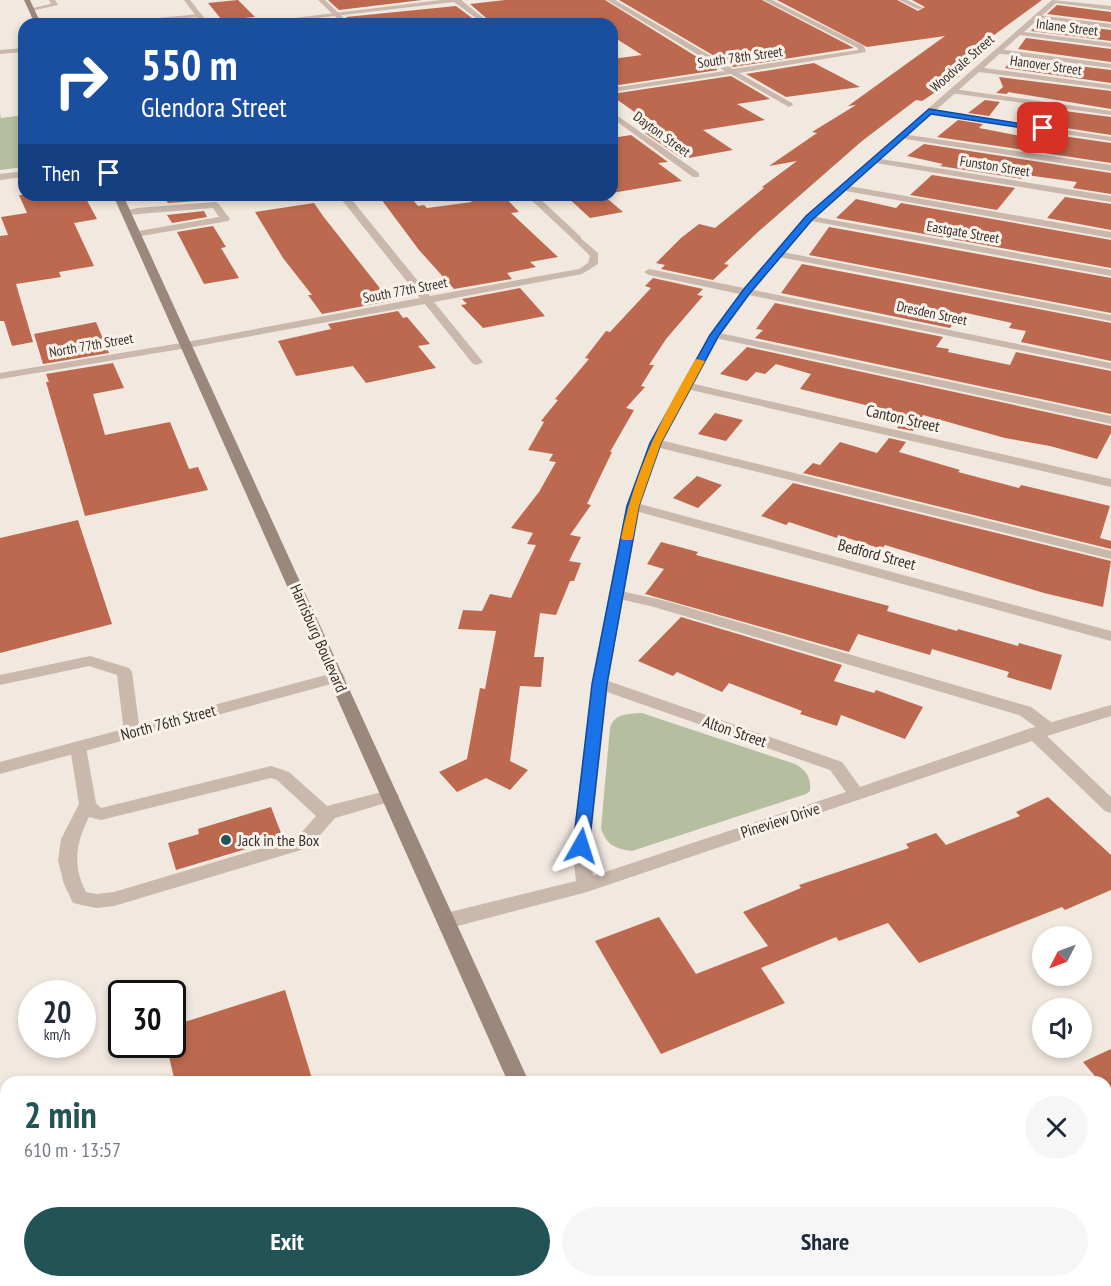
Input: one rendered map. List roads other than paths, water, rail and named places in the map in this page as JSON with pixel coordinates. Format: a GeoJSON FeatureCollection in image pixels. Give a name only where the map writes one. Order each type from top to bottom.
{"type":"FeatureCollection","features":[{"type":"Feature","properties":{"kind":"main road"},"geometry":{"type":"LineString","coordinates":[[27,1],[35,18]]}},
{"type":"Feature","properties":{"kind":"main road","name":"Harrisburg Boulevard"},"geometry":{"type":"LineString","coordinates":[[121,201],[516,1076]]}},
{"type":"Feature","properties":{"kind":"street"},"geometry":{"type":"LineString","coordinates":[[27,1],[39,0]]}},
{"type":"Feature","properties":{"kind":"street"},"geometry":{"type":"LineString","coordinates":[[31,9],[53,6],[55,5],[52,0]]}},
{"type":"Feature","properties":{"kind":"street"},"geometry":{"type":"LineString","coordinates":[[187,0],[201,18]]}},
{"type":"Feature","properties":{"kind":"street"},"geometry":{"type":"LineString","coordinates":[[321,0],[340,18]]}},
{"type":"Feature","properties":{"kind":"street"},"geometry":{"type":"LineString","coordinates":[[301,18],[456,0],[480,18]]}},
{"type":"Feature","properties":{"kind":"street"},"geometry":{"type":"LineString","coordinates":[[610,0],[789,105]]}},
{"type":"Feature","properties":{"kind":"street","name":"South 78th Street"},"geometry":{"type":"LineString","coordinates":[[618,89],[855,55],[862,52],[862,47],[767,0]]}},
{"type":"Feature","properties":{"kind":"street"},"geometry":{"type":"LineString","coordinates":[[902,0],[920,8]]}},
{"type":"Feature","properties":{"kind":"street"},"geometry":{"type":"LineString","coordinates":[[1055,1],[1111,8]]}},
{"type":"Feature","properties":{"kind":"street","name":"Woodvale Street"},"geometry":{"type":"LineString","coordinates":[[585,885],[581,846],[600,684],[633,506],[656,443],[715,335],[747,291],[809,218],[1055,1]]}},
{"type":"Feature","properties":{"kind":"street"},"geometry":{"type":"LineString","coordinates":[[171,18],[198,15]]}},
{"type":"Feature","properties":{"kind":"street"},"geometry":{"type":"LineString","coordinates":[[1037,17],[1111,26]]}},
{"type":"Feature","properties":{"kind":"street","name":"Inlane Street"},"geometry":{"type":"LineString","coordinates":[[1020,33],[1111,45]]}},
{"type":"Feature","properties":{"kind":"street"},"geometry":{"type":"LineString","coordinates":[[0,52],[18,50]]}},
{"type":"Feature","properties":{"kind":"street"},"geometry":{"type":"LineString","coordinates":[[998,51],[1111,66]]}},
{"type":"Feature","properties":{"kind":"street","name":"Hanover Street"},"geometry":{"type":"LineString","coordinates":[[977,69],[1111,87]]}},
{"type":"Feature","properties":{"kind":"street"},"geometry":{"type":"LineString","coordinates":[[953,91],[1111,113]]}},
{"type":"Feature","properties":{"kind":"street"},"geometry":{"type":"LineString","coordinates":[[929,111],[1111,139]]}},
{"type":"Feature","properties":{"kind":"street","name":"Dayton Street"},"geometry":{"type":"LineString","coordinates":[[618,118],[696,175]]}},
{"type":"Feature","properties":{"kind":"street"},"geometry":{"type":"LineString","coordinates":[[902,136],[1111,168]]}},
{"type":"Feature","properties":{"kind":"street","name":"Funston Street"},"geometry":{"type":"LineString","coordinates":[[874,160],[1111,199]]}},
{"type":"Feature","properties":{"kind":"street"},"geometry":{"type":"LineString","coordinates":[[0,177],[18,175]]}},
{"type":"Feature","properties":{"kind":"street"},"geometry":{"type":"LineString","coordinates":[[843,188],[1111,235]]}},
{"type":"Feature","properties":{"kind":"street"},"geometry":{"type":"LineString","coordinates":[[348,201],[477,362]]}},
{"type":"Feature","properties":{"kind":"street","name":"South 77th Street"},"geometry":{"type":"LineString","coordinates":[[187,345],[582,271],[593,264],[596,255],[537,201]]}},
{"type":"Feature","properties":{"kind":"street"},"geometry":{"type":"LineString","coordinates":[[126,212],[155,205],[174,210],[215,205],[225,219],[136,234]]}},
{"type":"Feature","properties":{"kind":"street","name":"Eastgate Street"},"geometry":{"type":"LineString","coordinates":[[809,218],[1111,273]]}},
{"type":"Feature","properties":{"kind":"street"},"geometry":{"type":"LineString","coordinates":[[777,254],[1111,318]]}},
{"type":"Feature","properties":{"kind":"street","name":"Dresden Street"},"geometry":{"type":"LineString","coordinates":[[649,272],[1111,366]]}},
{"type":"Feature","properties":{"kind":"street"},"geometry":{"type":"LineString","coordinates":[[715,335],[1111,420]]}},
{"type":"Feature","properties":{"kind":"street","name":"North 77th Street"},"geometry":{"type":"LineString","coordinates":[[0,376],[187,345]]}},
{"type":"Feature","properties":{"kind":"street","name":"Canton Street"},"geometry":{"type":"LineString","coordinates":[[687,386],[1111,483]]}},
{"type":"Feature","properties":{"kind":"street"},"geometry":{"type":"LineString","coordinates":[[656,443],[1111,555]]}},
{"type":"Feature","properties":{"kind":"street","name":"Bedford Street"},"geometry":{"type":"LineString","coordinates":[[633,506],[1111,636]]}},
{"type":"Feature","properties":{"kind":"street"},"geometry":{"type":"LineString","coordinates":[[616,594],[657,603],[1025,711],[1111,807]]}},
{"type":"Feature","properties":{"kind":"street"},"geometry":{"type":"LineString","coordinates":[[0,680],[90,662],[124,672],[132,732]]}},
{"type":"Feature","properties":{"kind":"street","name":"North 76th Street"},"geometry":{"type":"LineString","coordinates":[[0,768],[337,677]]}},
{"type":"Feature","properties":{"kind":"street","name":"Alton Street"},"geometry":{"type":"LineString","coordinates":[[600,684],[836,766],[857,795]]}},
{"type":"Feature","properties":{"kind":"street","name":"Pineview Drive"},"geometry":{"type":"LineString","coordinates":[[446,921],[585,885],[1042,731],[1111,710]]}},
{"type":"Feature","properties":{"kind":"street"},"geometry":{"type":"LineString","coordinates":[[78,747],[88,804],[93,812],[101,814],[272,772],[283,776],[322,812],[329,813],[390,796]]}},
{"type":"Feature","properties":{"kind":"street"},"geometry":{"type":"LineString","coordinates":[[88,804],[70,834],[66,856],[72,884],[80,898],[96,901],[114,899],[295,845],[308,837],[329,813]]}},
{"type":"Feature","properties":{"kind":"place","name":"Jack in the Box"},"geometry":{"type":"Point","coordinates":[226,840]}}]}
